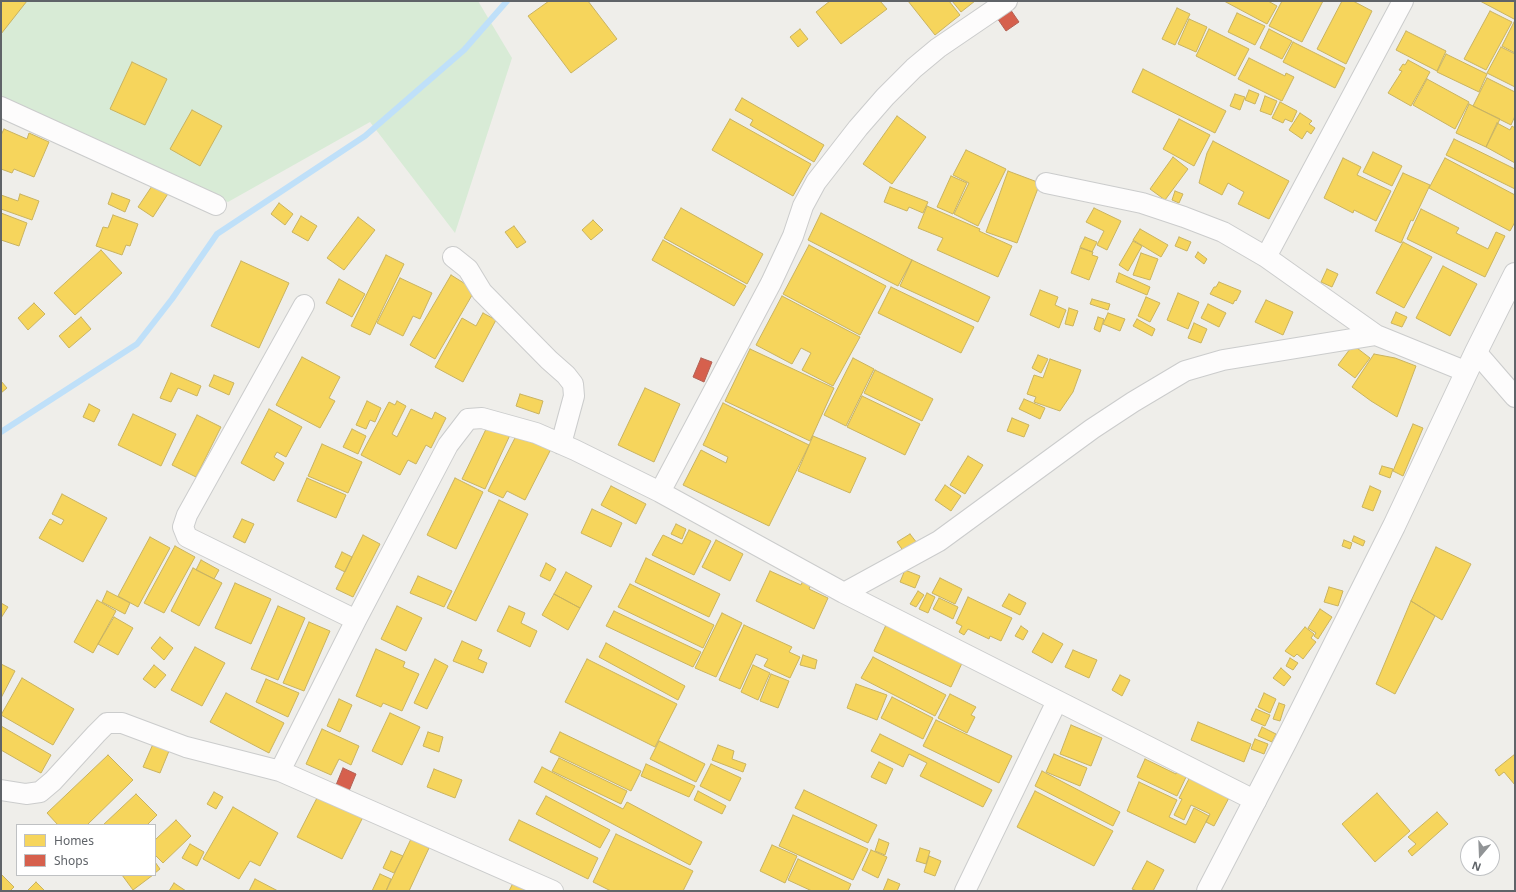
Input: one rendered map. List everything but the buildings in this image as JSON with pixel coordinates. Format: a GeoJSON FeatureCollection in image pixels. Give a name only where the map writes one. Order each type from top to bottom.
{"type":"FeatureCollection","features":[{"type":"Feature","properties":{"kind":"street"},"geometry":{"type":"LineString","coordinates":[[660,492],[771,283],[793,236],[803,206],[816,182],[871,113],[914,68],[938,48],[1007,1]]}},
{"type":"Feature","properties":{"kind":"street"},"geometry":{"type":"LineString","coordinates":[[1266,257],[1403,1]]}},
{"type":"Feature","properties":{"kind":"street"},"geometry":{"type":"LineString","coordinates":[[1,107],[216,205]]}},
{"type":"Feature","properties":{"kind":"street"},"geometry":{"type":"LineString","coordinates":[[1046,184],[1142,203],[1223,232],[1266,257],[1376,335],[1467,372]]}},
{"type":"Feature","properties":{"kind":"street"},"geometry":{"type":"LineString","coordinates":[[453,257],[468,269],[482,292],[549,360],[566,375],[573,384],[574,396],[561,444]]}},
{"type":"Feature","properties":{"kind":"street"},"geometry":{"type":"LineString","coordinates":[[1208,891],[1256,801],[1394,526],[1476,352],[1515,274]]}},
{"type":"Feature","properties":{"kind":"street"},"geometry":{"type":"LineString","coordinates":[[304,306],[191,508],[183,527],[188,537],[356,620]]}},
{"type":"Feature","properties":{"kind":"street"},"geometry":{"type":"LineString","coordinates":[[844,593],[939,541],[1092,429],[1132,402],[1185,371],[1222,360],[1376,335]]}},
{"type":"Feature","properties":{"kind":"street"},"geometry":{"type":"LineString","coordinates":[[1476,352],[1515,397]]}},
{"type":"Feature","properties":{"kind":"street"},"geometry":{"type":"LineString","coordinates":[[280,771],[356,620],[448,445],[468,419],[482,418],[536,433],[660,492],[844,593],[1256,801]]}},
{"type":"Feature","properties":{"kind":"street"},"geometry":{"type":"LineString","coordinates":[[965,891],[1057,701]]}},
{"type":"Feature","properties":{"kind":"street"},"geometry":{"type":"LineString","coordinates":[[1,790],[26,794],[40,792],[54,781],[107,723],[122,723],[186,748],[280,771],[553,891]]}},
{"type":"Feature","properties":{"kind":"green space"},"geometry":{"type":"Polygon","coordinates":[[[1,1],[478,1],[512,58],[455,233],[370,122],[228,202],[1,101],[1,1]]]}},
{"type":"Feature","properties":{"kind":"waterway"},"geometry":{"type":"LineString","coordinates":[[1,432],[137,344],[172,299],[217,234],[365,136],[464,50],[507,1]]}}]}
